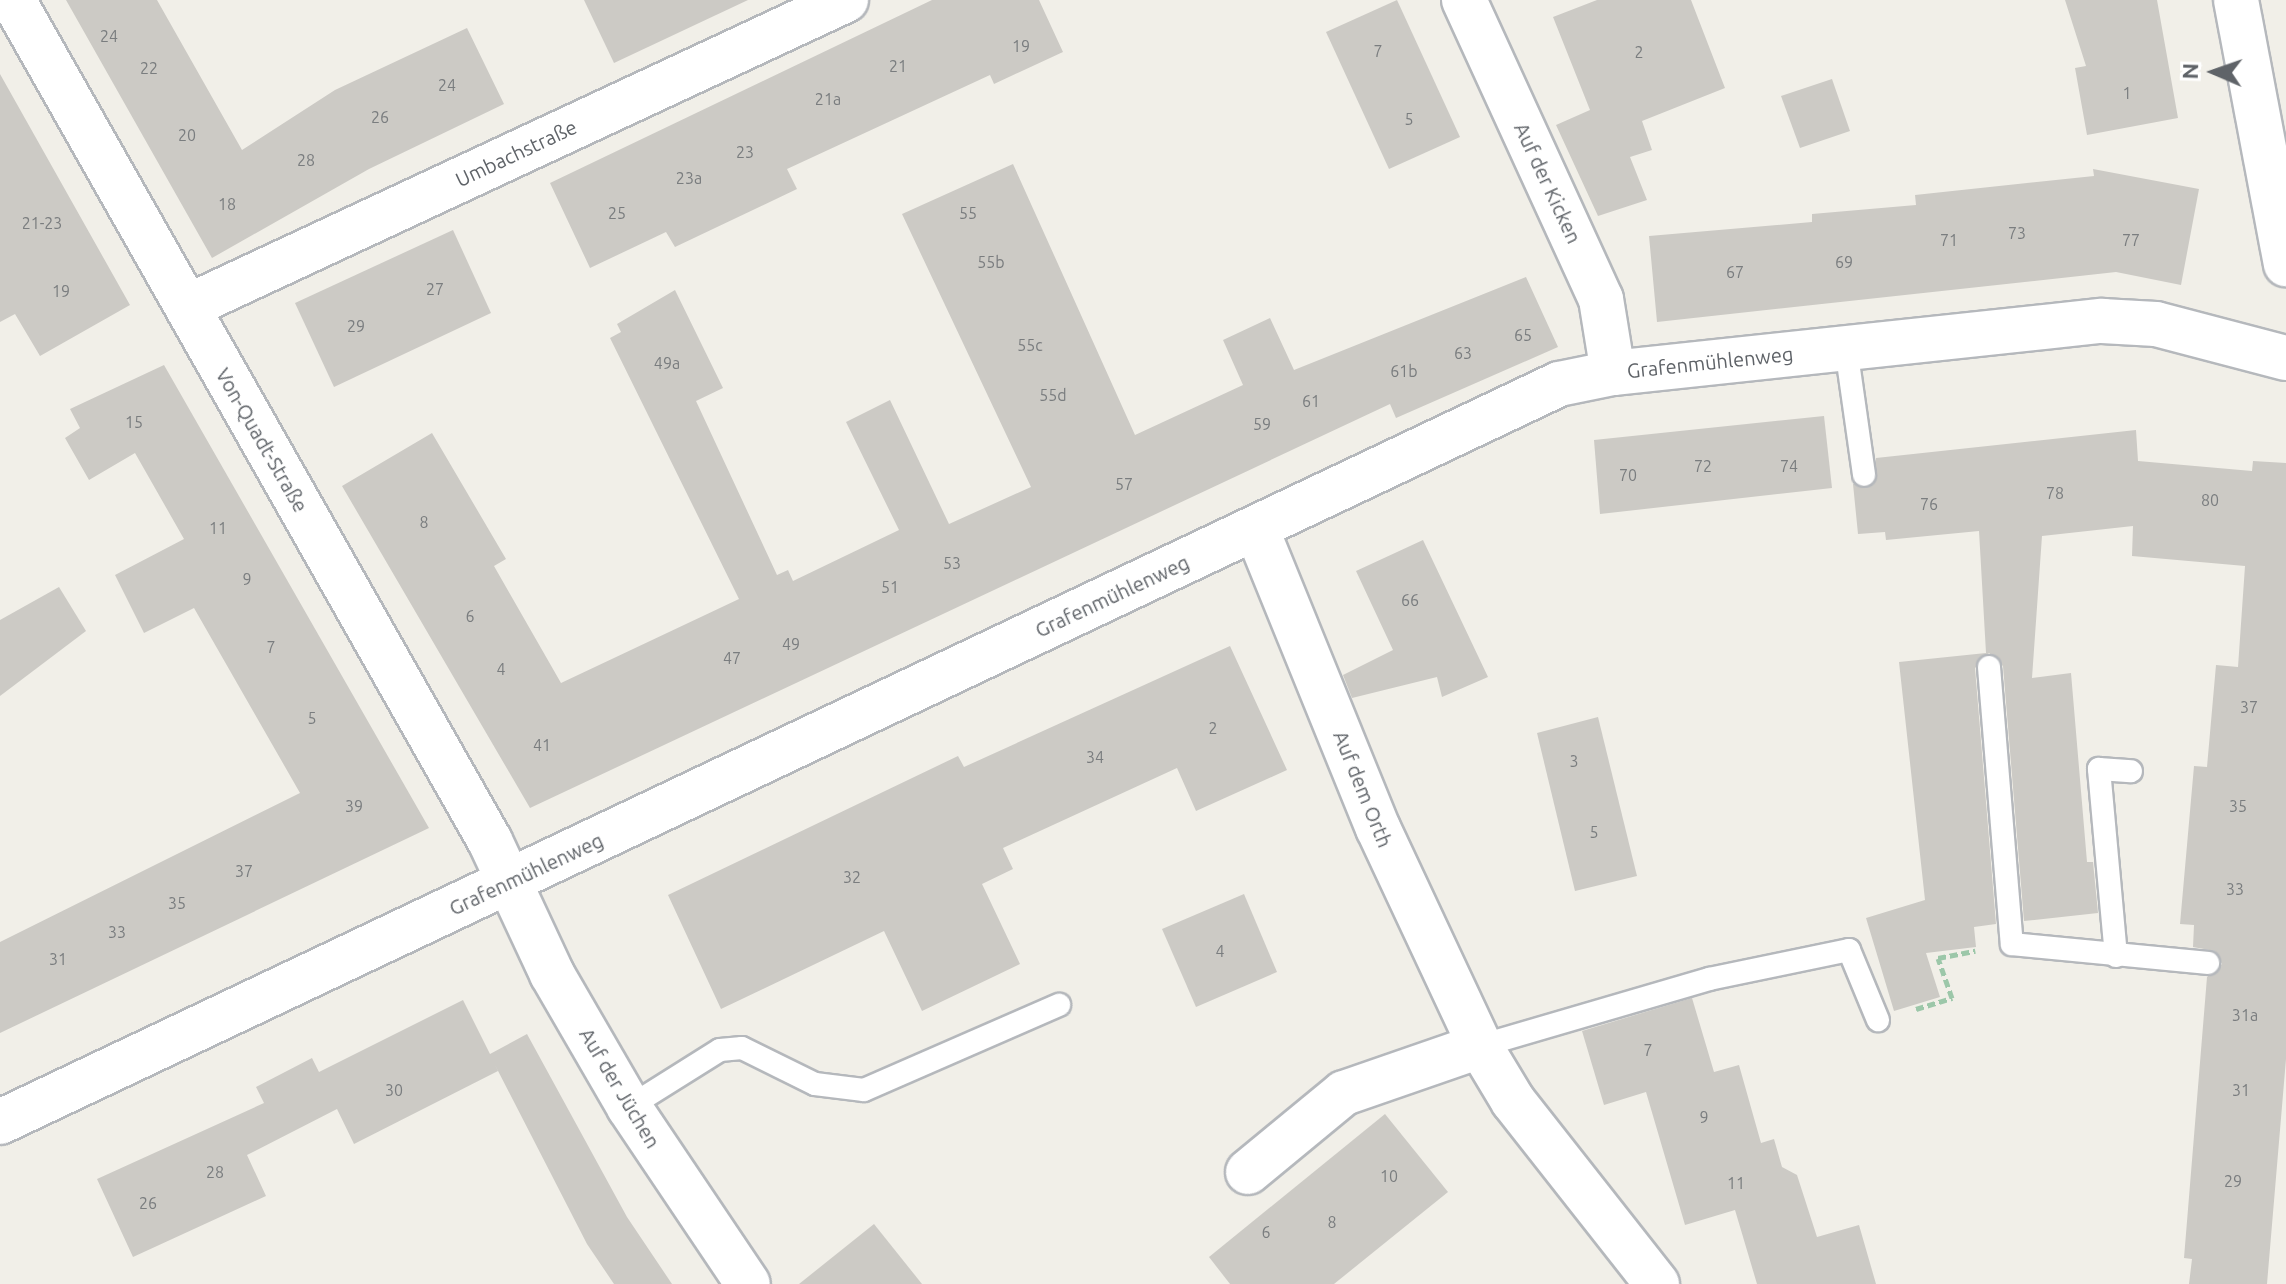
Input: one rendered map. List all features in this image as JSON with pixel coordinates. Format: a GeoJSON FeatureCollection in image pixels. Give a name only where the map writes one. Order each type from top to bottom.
{"type":"FeatureCollection","features":[{"type":"Feature","properties":{"kind":"street","name":"Von-Quadt-Straße"},"geometry":{"type":"LineString","coordinates":[[13,0],[509,882]]}},
{"type":"Feature","properties":{"kind":"street","name":"Umbachstraße"},"geometry":{"type":"LineString","coordinates":[[187,307],[773,15],[846,0]]}},
{"type":"Feature","properties":{"kind":"street","name":"Auf der Kicken"},"geometry":{"type":"LineString","coordinates":[[1464,0],[1601,299],[1613,373]]}},
{"type":"Feature","properties":{"kind":"street"},"geometry":{"type":"LineString","coordinates":[[2236,0],[2286,264]]}},
{"type":"Feature","properties":{"kind":"street","name":"Grafenmühlenweg"},"geometry":{"type":"LineString","coordinates":[[0,1122],[1559,384],[1613,373],[2102,321],[2156,324],[2283,347]]}},
{"type":"Feature","properties":{"kind":"street","name":"Auf dem Orth"},"geometry":{"type":"LineString","coordinates":[[1256,528],[1378,828],[1480,1046],[1513,1101],[1648,1281]]}},
{"type":"Feature","properties":{"kind":"street","name":"Auf der Jüchen"},"geometry":{"type":"LineString","coordinates":[[509,882],[552,974],[629,1107],[748,1284]]}},
{"type":"Feature","properties":{"kind":"street"},"geometry":{"type":"LineString","coordinates":[[1248,1172],[1344,1093],[1480,1046]]}},
{"type":"Feature","properties":{"kind":"lane"},"geometry":{"type":"LineString","coordinates":[[1846,348],[1864,475]]}},
{"type":"Feature","properties":{"kind":"lane"},"geometry":{"type":"LineString","coordinates":[[1989,667],[2012,944],[2208,963]]}},
{"type":"Feature","properties":{"kind":"lane"},"geometry":{"type":"LineString","coordinates":[[2116,956],[2099,769],[2131,771]]}},
{"type":"Feature","properties":{"kind":"lane"},"geometry":{"type":"LineString","coordinates":[[1480,1046],[1709,979],[1849,950],[1878,1020]]}},
{"type":"Feature","properties":{"kind":"lane"},"geometry":{"type":"LineString","coordinates":[[629,1107],[720,1050],[742,1048],[815,1084],[864,1090],[1059,1005]]}},
{"type":"Feature","properties":{"kind":"path"},"geometry":{"type":"LineString","coordinates":[[1878,1020],[1952,998],[1938,958],[2012,944]]}},
{"type":"Feature","properties":{"kind":"building"},"geometry":{"type":"Polygon","coordinates":[[[66,0],[157,0],[242,150],[335,90],[467,28],[504,104],[369,169],[212,258],[66,0]]]}},
{"type":"Feature","properties":{"kind":"building"},"geometry":{"type":"Polygon","coordinates":[[[584,0],[748,0],[614,63],[584,0]]]}},
{"type":"Feature","properties":{"kind":"building"},"geometry":{"type":"Polygon","coordinates":[[[932,0],[1039,0],[1063,52],[994,84],[990,75],[787,169],[797,189],[675,247],[666,232],[590,268],[550,183],[932,0]]]}},
{"type":"Feature","properties":{"kind":"building"},"geometry":{"type":"Polygon","coordinates":[[[1397,0],[1460,137],[1389,169],[1326,32],[1397,0]]]}},
{"type":"Feature","properties":{"kind":"building"},"geometry":{"type":"Polygon","coordinates":[[[1597,0],[1691,0],[1725,88],[1642,121],[1652,150],[1630,157],[1647,200],[1598,216],[1556,125],[1590,110],[1553,17],[1597,0]]]}},
{"type":"Feature","properties":{"kind":"building"},"geometry":{"type":"Polygon","coordinates":[[[2065,0],[2157,0],[2178,118],[2087,135],[2075,68],[2086,66],[2065,0]]]}},
{"type":"Feature","properties":{"kind":"building"},"geometry":{"type":"Polygon","coordinates":[[[0,74],[130,305],[40,356],[15,314],[0,322],[0,74]]]}},
{"type":"Feature","properties":{"kind":"building"},"geometry":{"type":"Polygon","coordinates":[[[1832,79],[1850,131],[1800,148],[1781,96],[1832,79]]]}},
{"type":"Feature","properties":{"kind":"building"},"geometry":{"type":"Polygon","coordinates":[[[1013,164],[1135,435],[1243,385],[1223,340],[1270,318],[1294,370],[1526,277],[1558,347],[1396,418],[1390,404],[530,808],[342,486],[432,433],[506,559],[494,566],[561,683],[739,599],[610,338],[621,332],[617,324],[675,290],[723,388],[696,401],[777,575],[788,570],[793,581],[899,530],[846,422],[890,400],[949,524],[1031,487],[902,214],[1013,164]]]}},
{"type":"Feature","properties":{"kind":"building"},"geometry":{"type":"Polygon","coordinates":[[[2093,169],[2199,189],[2181,285],[2116,272],[1657,322],[1649,236],[1812,222],[1812,214],[1916,205],[1915,195],[2094,176],[2093,169]]]}},
{"type":"Feature","properties":{"kind":"building"},"geometry":{"type":"Polygon","coordinates":[[[453,230],[491,313],[334,387],[295,303],[453,230]]]}},
{"type":"Feature","properties":{"kind":"building"},"geometry":{"type":"Polygon","coordinates":[[[164,365],[429,828],[0,1033],[0,942],[300,793],[194,608],[144,633],[115,575],[184,539],[135,453],[89,480],[65,438],[80,428],[70,409],[164,365]]]}},
{"type":"Feature","properties":{"kind":"building"},"geometry":{"type":"Polygon","coordinates":[[[1824,416],[1832,488],[1600,514],[1594,440],[1824,416]]]}},
{"type":"Feature","properties":{"kind":"building"},"geometry":{"type":"Polygon","coordinates":[[[2136,430],[2138,461],[2252,471],[2253,461],[2286,463],[2286,1059],[2267,1284],[2189,1284],[2192,1259],[2184,1258],[2207,977],[2222,964],[2215,951],[2193,947],[2194,925],[2180,924],[2194,766],[2207,767],[2216,665],[2238,667],[2245,566],[2132,556],[2133,526],[2042,536],[2032,678],[2071,673],[2087,862],[2093,862],[2098,913],[2024,921],[2003,666],[1989,653],[1975,668],[1996,924],[1974,927],[1976,947],[1926,953],[1940,997],[1894,1011],[1866,918],[1925,900],[1899,662],[1986,653],[1979,531],[1886,540],[1885,532],[1858,534],[1853,484],[1873,485],[1876,458],[2136,430]]]}},
{"type":"Feature","properties":{"kind":"building"},"geometry":{"type":"Polygon","coordinates":[[[1423,540],[1488,677],[1442,697],[1437,677],[1352,698],[1343,675],[1393,650],[1356,571],[1423,540]]]}},
{"type":"Feature","properties":{"kind":"building"},"geometry":{"type":"Polygon","coordinates":[[[59,587],[86,631],[0,696],[0,620],[59,587]]]}},
{"type":"Feature","properties":{"kind":"building"},"geometry":{"type":"Polygon","coordinates":[[[1230,646],[1287,770],[1196,811],[1177,768],[1003,848],[1013,869],[982,884],[1020,964],[922,1011],[884,931],[721,1009],[668,895],[958,756],[964,767],[1230,646]]]}},
{"type":"Feature","properties":{"kind":"building"},"geometry":{"type":"Polygon","coordinates":[[[1598,717],[1637,876],[1575,891],[1537,733],[1598,717]]]}},
{"type":"Feature","properties":{"kind":"building"},"geometry":{"type":"Polygon","coordinates":[[[1244,894],[1277,972],[1196,1007],[1162,929],[1244,894]]]}},
{"type":"Feature","properties":{"kind":"building"},"geometry":{"type":"Polygon","coordinates":[[[1692,998],[1714,1072],[1739,1065],[1761,1143],[1774,1139],[1782,1167],[1797,1175],[1817,1237],[1859,1225],[1876,1284],[1757,1284],[1735,1210],[1685,1225],[1646,1092],[1604,1105],[1582,1031],[1692,998]]]}},
{"type":"Feature","properties":{"kind":"building"},"geometry":{"type":"Polygon","coordinates":[[[463,1000],[490,1054],[527,1034],[627,1217],[672,1284],[614,1284],[587,1244],[495,1065],[498,1071],[354,1144],[337,1109],[247,1155],[266,1196],[133,1257],[97,1179],[264,1103],[256,1087],[312,1058],[319,1072],[463,1000]]]}},
{"type":"Feature","properties":{"kind":"building"},"geometry":{"type":"Polygon","coordinates":[[[1385,1114],[1448,1192],[1334,1284],[1230,1284],[1209,1257],[1385,1114]]]}},
{"type":"Feature","properties":{"kind":"building"},"geometry":{"type":"Polygon","coordinates":[[[874,1224],[922,1284],[799,1284],[874,1224]]]}}]}
